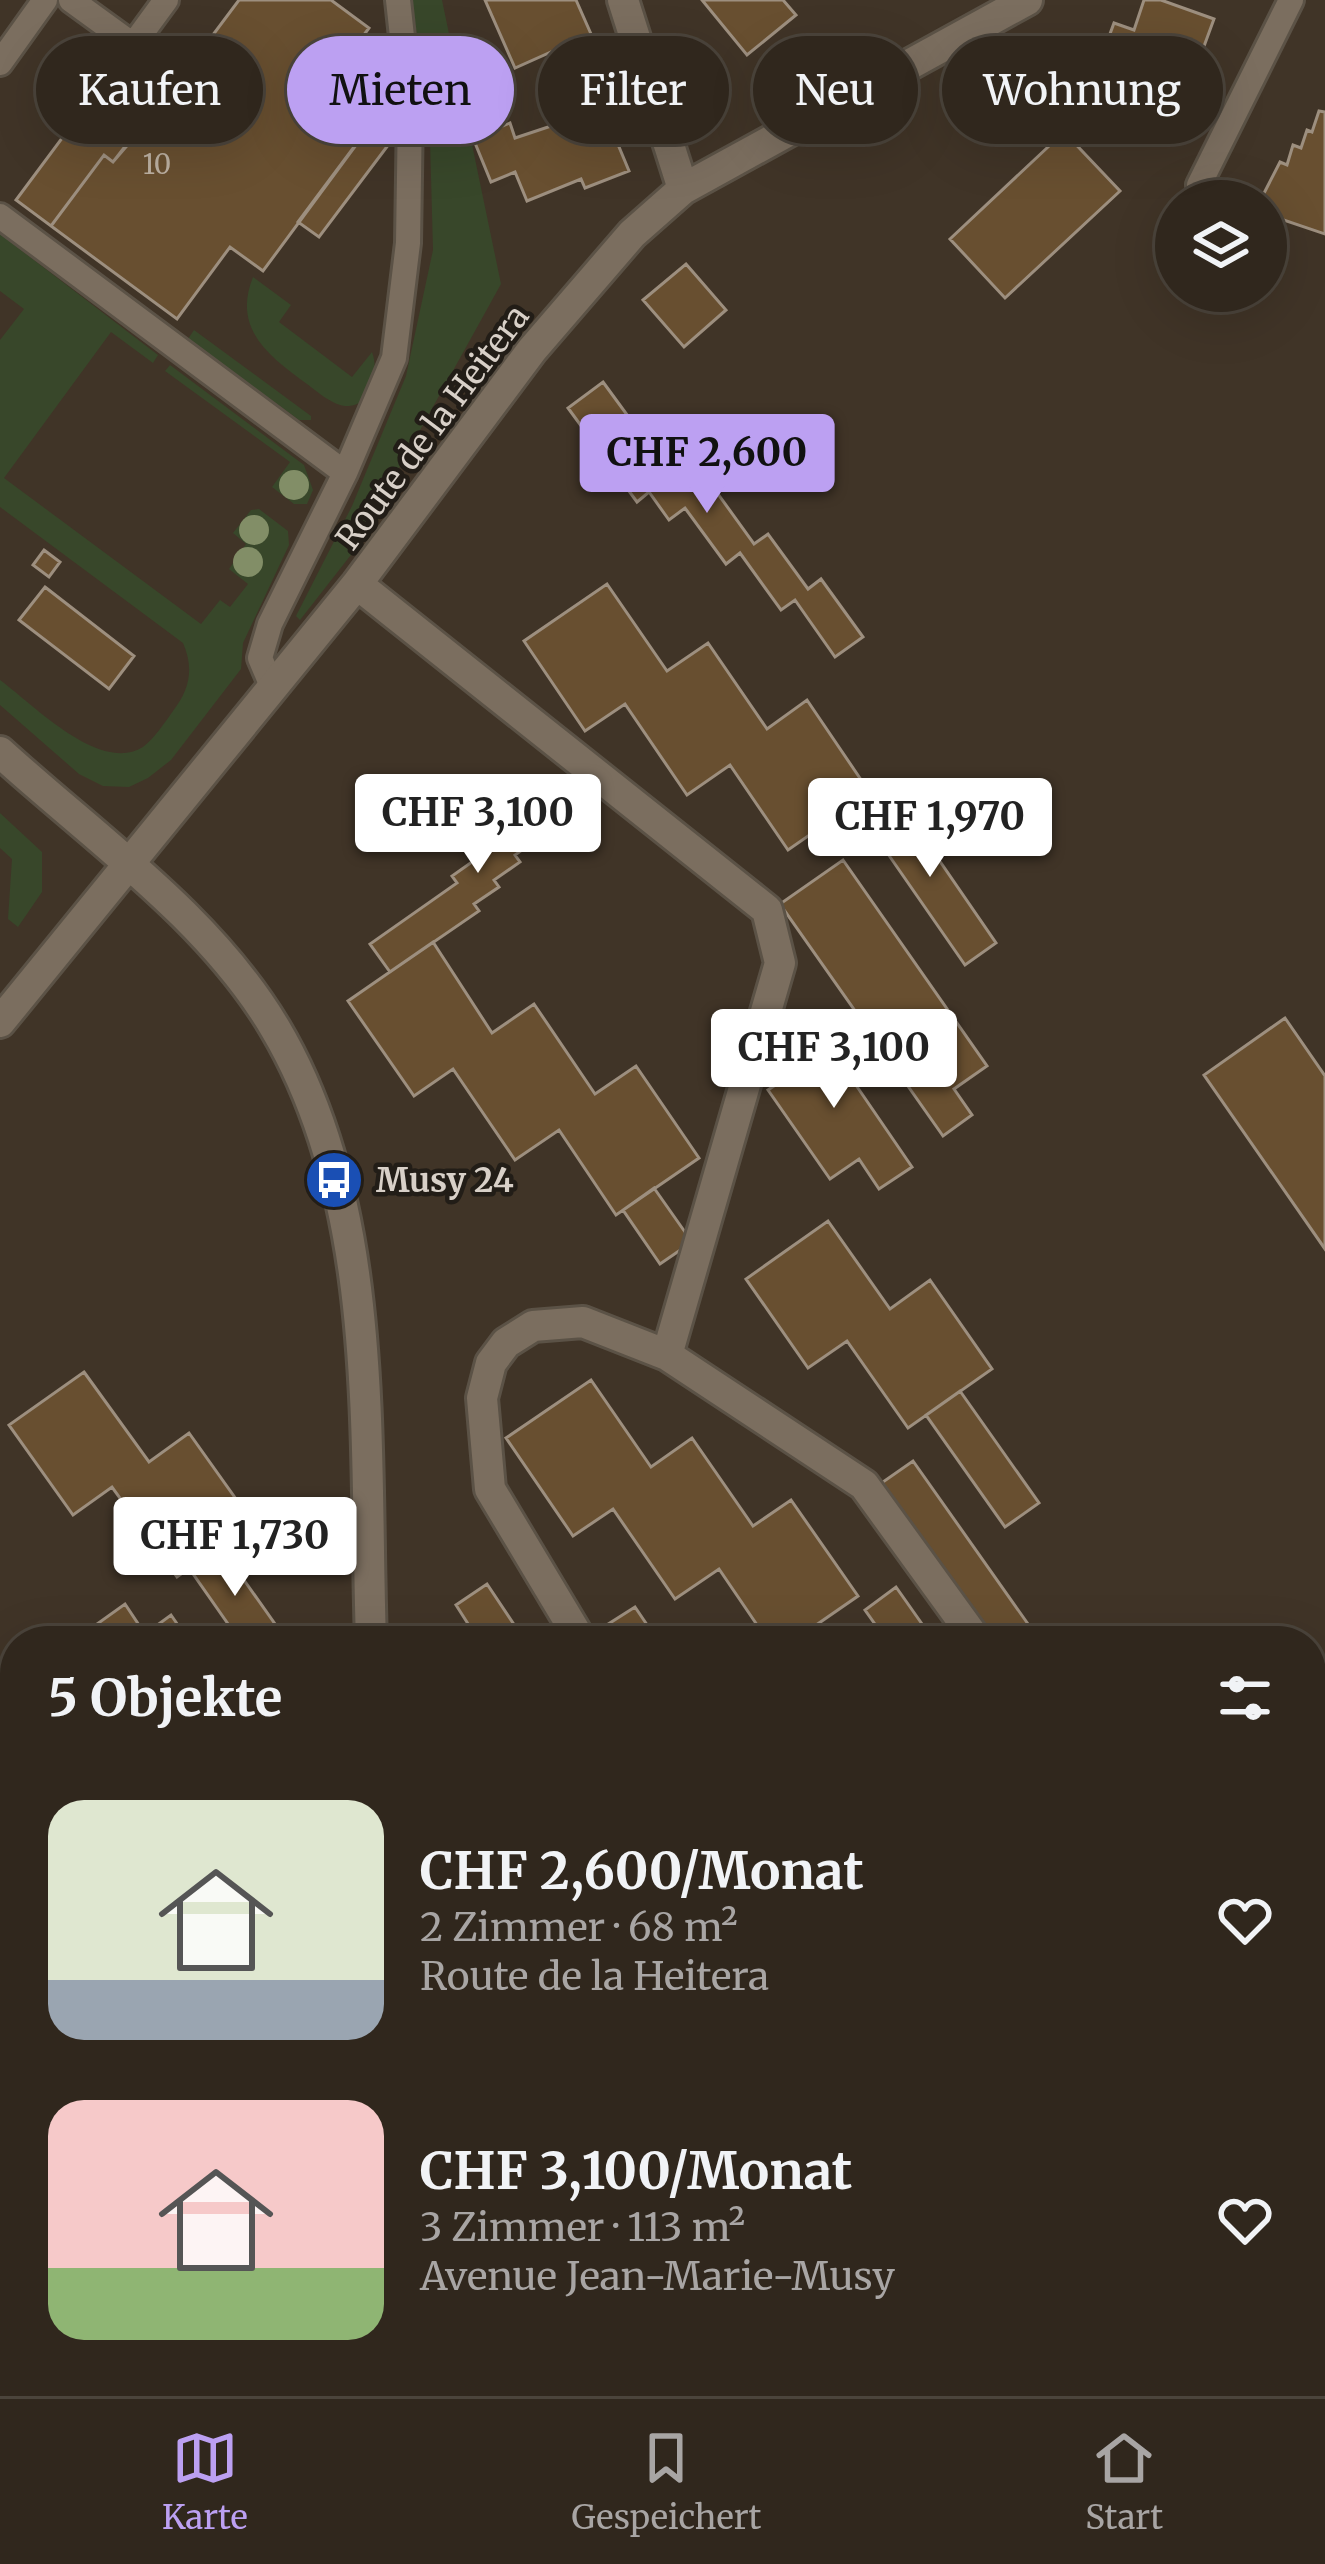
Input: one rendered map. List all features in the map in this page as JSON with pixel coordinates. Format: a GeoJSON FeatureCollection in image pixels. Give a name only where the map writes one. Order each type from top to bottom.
{"type":"FeatureCollection","features":[{"type":"Feature","properties":{"kind":"street"},"geometry":{"type":"LineString","coordinates":[[622,0],[683,189]]}},
{"type":"Feature","properties":{"kind":"street","name":"Route de la Heitera"},"geometry":{"type":"LineString","coordinates":[[0,1022],[357,584],[532,350],[632,235],[683,189],[1028,0]]}},
{"type":"Feature","properties":{"kind":"street"},"geometry":{"type":"LineString","coordinates":[[357,584],[767,910],[780,963],[668,1355]]}},
{"type":"Feature","properties":{"kind":"street"},"geometry":{"type":"LineString","coordinates":[[0,752],[128,863],[222,960],[274,1026],[308,1094],[334,1180],[352,1274],[363,1406],[370,1626]]}},
{"type":"Feature","properties":{"kind":"street"},"geometry":{"type":"LineString","coordinates":[[572,1626],[490,1489],[482,1398],[490,1363],[506,1343],[533,1326],[583,1322],[668,1355],[864,1485],[966,1626]]}},
{"type":"Feature","properties":{"kind":"lane"},"geometry":{"type":"LineString","coordinates":[[0,63],[45,0]]}},
{"type":"Feature","properties":{"kind":"lane"},"geometry":{"type":"LineString","coordinates":[[71,0],[133,44],[166,0]]}},
{"type":"Feature","properties":{"kind":"lane"},"geometry":{"type":"LineString","coordinates":[[272,686],[260,658],[270,624],[345,473],[394,358],[408,243],[410,110],[398,0]]}},
{"type":"Feature","properties":{"kind":"lane"},"geometry":{"type":"LineString","coordinates":[[1201,180],[1292,0]]}},
{"type":"Feature","properties":{"kind":"lane"},"geometry":{"type":"LineString","coordinates":[[0,216],[345,473]]}},
{"type":"Feature","properties":{"kind":"green space"},"geometry":{"type":"Polygon","coordinates":[[[411,0],[442,0],[449,36],[417,36],[411,0]]]}},
{"type":"Feature","properties":{"kind":"green space"},"geometry":{"type":"Polygon","coordinates":[[[430,144],[472,144],[501,284],[393,479],[404,487],[300,620],[296,616],[352,506],[406,376],[433,250],[430,144]]]}},
{"type":"Feature","properties":{"kind":"green space"},"geometry":{"type":"Polygon","coordinates":[[[0,234],[158,355],[153,363],[111,332],[4,478],[201,624],[220,600],[230,607],[248,584],[229,569],[246,544],[233,533],[251,510],[259,509],[288,531],[289,545],[243,643],[241,669],[171,760],[129,787],[103,786],[79,774],[0,705],[0,680],[68,733],[107,751],[126,753],[143,747],[159,730],[183,695],[189,670],[183,643],[0,507],[0,340],[24,309],[0,291],[0,234]]]}},
{"type":"Feature","properties":{"kind":"green space"},"geometry":{"type":"Polygon","coordinates":[[[253,277],[291,305],[279,322],[352,377],[372,352],[374,376],[364,399],[349,406],[332,402],[268,352],[247,312],[253,277]]]}},
{"type":"Feature","properties":{"kind":"green space"},"geometry":{"type":"Polygon","coordinates":[[[194,330],[311,420],[299,420],[188,339],[194,330]]]}},
{"type":"Feature","properties":{"kind":"green space"},"geometry":{"type":"Polygon","coordinates":[[[170,365],[304,465],[313,490],[307,504],[294,504],[272,487],[290,462],[165,371],[170,365]]]}},
{"type":"Feature","properties":{"kind":"green space"},"geometry":{"type":"Polygon","coordinates":[[[0,813],[42,852],[42,892],[18,927],[8,919],[12,859],[0,848],[0,813]]]}},
{"type":"Feature","properties":{"kind":"building"},"geometry":{"type":"Polygon","coordinates":[[[239,0],[331,0],[369,28],[363,36],[287,36],[287,144],[357,144],[263,271],[230,247],[177,319],[51,226],[104,155],[113,162],[128,144],[263,144],[263,36],[212,36],[239,0]]]}},
{"type":"Feature","properties":{"kind":"building"},"geometry":{"type":"Polygon","coordinates":[[[485,0],[576,0],[591,34],[538,36],[538,58],[515,68],[514,36],[501,36],[485,0]]]}},
{"type":"Feature","properties":{"kind":"building"},"geometry":{"type":"Polygon","coordinates":[[[702,0],[783,0],[796,15],[770,36],[753,36],[753,50],[747,55],[702,0]]]}},
{"type":"Feature","properties":{"kind":"building"},"geometry":{"type":"Polygon","coordinates":[[[1144,0],[1161,0],[1214,19],[1208,36],[1109,36],[1114,23],[1134,30],[1144,0]]]}},
{"type":"Feature","properties":{"kind":"building"},"geometry":{"type":"Polygon","coordinates":[[[1319,111],[1325,112],[1325,234],[1287,221],[1287,180],[1271,180],[1280,162],[1287,165],[1293,145],[1301,148],[1307,130],[1312,132],[1319,111]]]}},
{"type":"Feature","properties":{"kind":"building"},"geometry":{"type":"Polygon","coordinates":[[[538,130],[538,144],[618,144],[629,171],[585,188],[581,179],[527,201],[515,172],[491,182],[475,144],[514,144],[515,138],[538,130]]]}},
{"type":"Feature","properties":{"kind":"building"},"geometry":{"type":"Polygon","coordinates":[[[58,144],[127,144],[113,162],[104,155],[51,226],[16,200],[58,144]]]}},
{"type":"Feature","properties":{"kind":"building"},"geometry":{"type":"Polygon","coordinates":[[[356,144],[389,144],[319,237],[298,222],[356,144]]]}},
{"type":"Feature","properties":{"kind":"building"},"geometry":{"type":"Polygon","coordinates":[[[1051,144],[1075,144],[1120,191],[1005,298],[950,239],[1051,144]]]}},
{"type":"Feature","properties":{"kind":"building"},"geometry":{"type":"Polygon","coordinates":[[[686,264],[726,310],[684,347],[643,300],[686,264]]]}},
{"type":"Feature","properties":{"kind":"building"},"geometry":{"type":"Polygon","coordinates":[[[603,382],[671,475],[681,468],[701,496],[713,487],[754,544],[768,534],[808,589],[821,579],[863,637],[835,657],[795,600],[781,610],[740,553],[726,564],[685,508],[669,520],[649,492],[637,502],[568,408],[603,382]]]}},
{"type":"Feature","properties":{"kind":"building"},"geometry":{"type":"Polygon","coordinates":[[[44,550],[60,562],[49,577],[33,565],[44,550]]]}},
{"type":"Feature","properties":{"kind":"building"},"geometry":{"type":"Polygon","coordinates":[[[607,584],[667,671],[708,643],[767,729],[807,700],[870,793],[788,850],[730,765],[687,795],[625,704],[585,731],[524,641],[607,584]]]}},
{"type":"Feature","properties":{"kind":"building"},"geometry":{"type":"Polygon","coordinates":[[[45,587],[134,656],[109,689],[19,620],[45,587]]]}},
{"type":"Feature","properties":{"kind":"building"},"geometry":{"type":"Polygon","coordinates":[[[561,776],[582,807],[515,855],[520,862],[494,880],[499,887],[474,904],[479,911],[390,972],[370,944],[457,883],[452,876],[479,857],[475,851],[526,807],[523,802],[561,776]]]}},
{"type":"Feature","properties":{"kind":"building"},"geometry":{"type":"Polygon","coordinates":[[[895,796],[996,943],[965,965],[863,818],[895,796]]]}},
{"type":"Feature","properties":{"kind":"building"},"geometry":{"type":"Polygon","coordinates":[[[843,860],[987,1066],[954,1089],[972,1115],[943,1136],[780,904],[843,860]]]}},
{"type":"Feature","properties":{"kind":"building"},"geometry":{"type":"Polygon","coordinates":[[[433,942],[492,1033],[534,1004],[595,1094],[636,1066],[699,1158],[616,1215],[559,1130],[515,1160],[453,1069],[414,1096],[348,1001],[433,942]]]}},
{"type":"Feature","properties":{"kind":"building"},"geometry":{"type":"Polygon","coordinates":[[[810,1018],[912,1167],[879,1189],[859,1159],[830,1179],[768,1090],[798,1070],[777,1040],[810,1018]]]}},
{"type":"Feature","properties":{"kind":"building"},"geometry":{"type":"Polygon","coordinates":[[[1285,1018],[1325,1076],[1325,1249],[1204,1075],[1285,1018]]]}},
{"type":"Feature","properties":{"kind":"building"},"geometry":{"type":"Polygon","coordinates":[[[654,1188],[692,1242],[660,1264],[623,1210],[654,1188]]]}},
{"type":"Feature","properties":{"kind":"building"},"geometry":{"type":"Polygon","coordinates":[[[828,1221],[890,1309],[930,1280],[992,1369],[908,1428],[847,1341],[808,1368],[746,1279],[828,1221]]]}},
{"type":"Feature","properties":{"kind":"building"},"geometry":{"type":"Polygon","coordinates":[[[84,1372],[149,1462],[189,1433],[253,1523],[177,1577],[112,1487],[73,1515],[9,1425],[84,1372]]]}},
{"type":"Feature","properties":{"kind":"building"},"geometry":{"type":"Polygon","coordinates":[[[591,1380],[651,1467],[692,1438],[753,1526],[791,1500],[858,1596],[815,1626],[758,1626],[719,1569],[675,1599],[613,1509],[573,1536],[506,1438],[591,1380]]]}},
{"type":"Feature","properties":{"kind":"building"},"geometry":{"type":"Polygon","coordinates":[[[960,1391],[1039,1503],[1005,1527],[926,1415],[960,1391]]]}},
{"type":"Feature","properties":{"kind":"building"},"geometry":{"type":"Polygon","coordinates":[[[913,1461],[1029,1626],[980,1626],[880,1484],[913,1461]]]}},
{"type":"Feature","properties":{"kind":"building"},"geometry":{"type":"Polygon","coordinates":[[[220,1546],[276,1626],[230,1626],[189,1568],[220,1546]]]}},
{"type":"Feature","properties":{"kind":"building"},"geometry":{"type":"Polygon","coordinates":[[[487,1584],[515,1626],[469,1626],[456,1605],[487,1584]]]}},
{"type":"Feature","properties":{"kind":"building"},"geometry":{"type":"Polygon","coordinates":[[[896,1587],[923,1626],[876,1626],[865,1610],[896,1587]]]}},
{"type":"Feature","properties":{"kind":"building"},"geometry":{"type":"Polygon","coordinates":[[[125,1604],[140,1626],[94,1626],[125,1604]]]}},
{"type":"Feature","properties":{"kind":"building"},"geometry":{"type":"Polygon","coordinates":[[[635,1607],[648,1626],[605,1626],[635,1607]]]}},
{"type":"Feature","properties":{"kind":"building"},"geometry":{"type":"Polygon","coordinates":[[[171,1615],[179,1626],[156,1626],[171,1615]]]}},
{"type":"Feature","properties":{"kind":"place","name":"Musy 24"},"geometry":{"type":"Point","coordinates":[334,1180]}}]}
